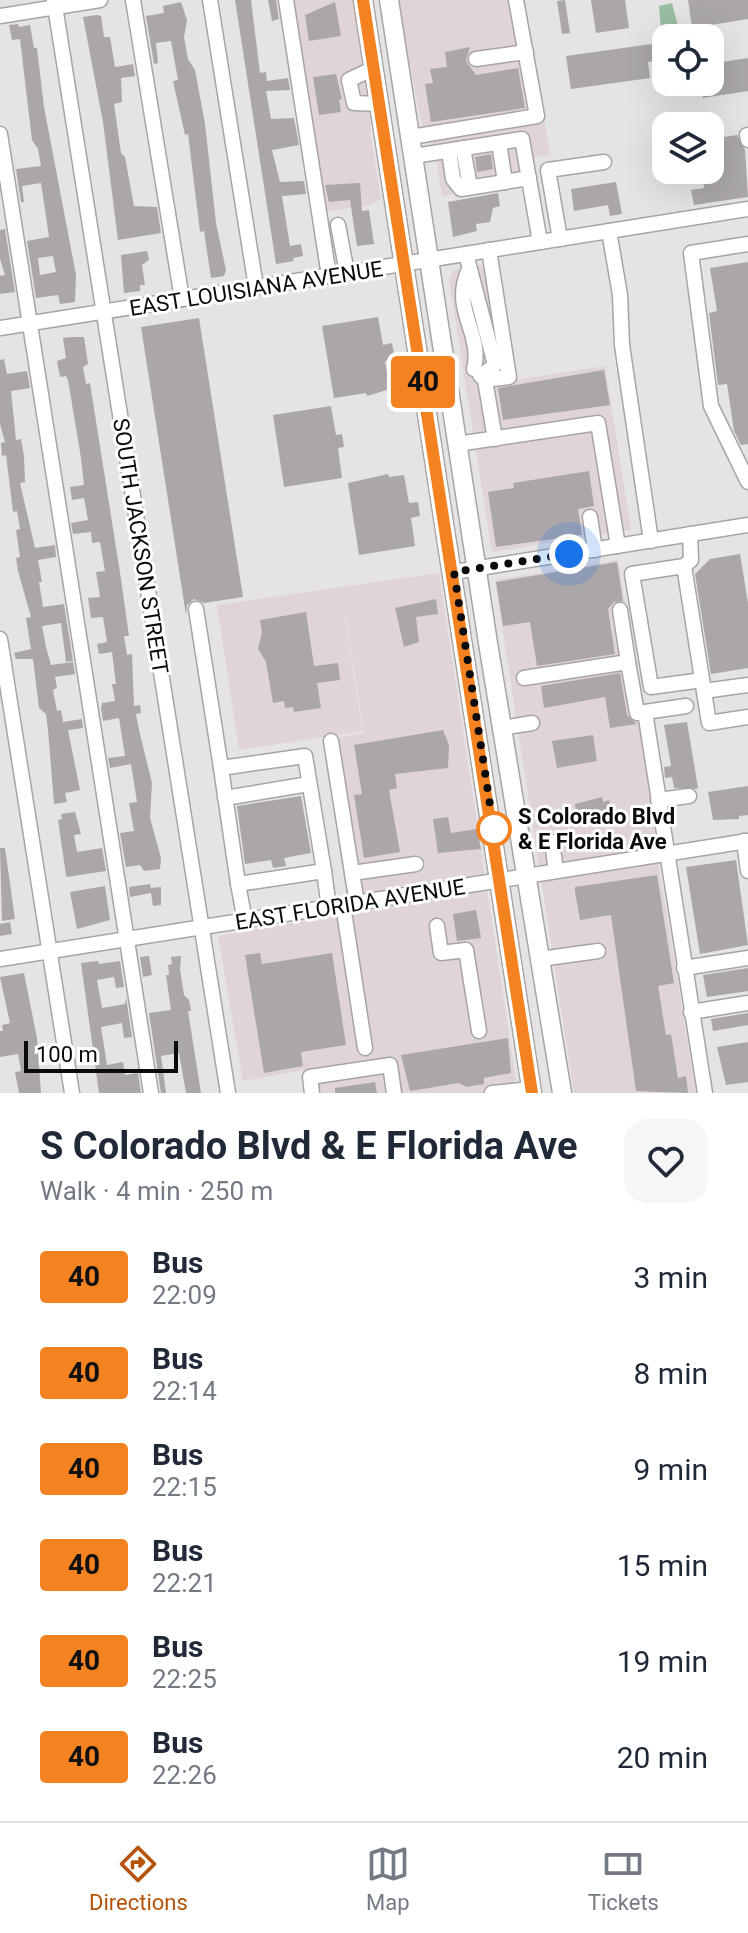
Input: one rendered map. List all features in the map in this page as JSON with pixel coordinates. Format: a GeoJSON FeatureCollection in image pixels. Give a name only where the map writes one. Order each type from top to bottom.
{"type":"FeatureCollection","features":[{"type":"Feature","properties":{"kind":"main road"},"geometry":{"type":"LineString","coordinates":[[363,0],[532,1091]]}},
{"type":"Feature","properties":{"kind":"main road"},"geometry":{"type":"LineString","coordinates":[[389,0],[476,568],[562,1093]]}},
{"type":"Feature","properties":{"kind":"street"},"geometry":{"type":"LineString","coordinates":[[0,16],[55,4],[100,0]]}},
{"type":"Feature","properties":{"kind":"street"},"geometry":{"type":"LineString","coordinates":[[133,0],[182,299]]}},
{"type":"Feature","properties":{"kind":"street"},"geometry":{"type":"LineString","coordinates":[[210,0],[256,287]]}},
{"type":"Feature","properties":{"kind":"street"},"geometry":{"type":"LineString","coordinates":[[286,0],[329,276]]}},
{"type":"Feature","properties":{"kind":"street"},"geometry":{"type":"LineString","coordinates":[[411,137],[537,116],[516,0]]}},
{"type":"Feature","properties":{"kind":"street","name":"SOUTH JACKSON STREET"},"geometry":{"type":"LineString","coordinates":[[55,4],[228,1093]]}},
{"type":"Feature","properties":{"kind":"street"},"geometry":{"type":"LineString","coordinates":[[476,59],[526,52]]}},
{"type":"Feature","properties":{"kind":"street"},"geometry":{"type":"LineString","coordinates":[[374,68],[349,80],[354,103],[380,104]]}},
{"type":"Feature","properties":{"kind":"street"},"geometry":{"type":"LineString","coordinates":[[0,134],[151,1093]]}},
{"type":"Feature","properties":{"kind":"street"},"geometry":{"type":"LineString","coordinates":[[414,156],[522,139],[540,242]]}},
{"type":"Feature","properties":{"kind":"street"},"geometry":{"type":"LineString","coordinates":[[499,143],[505,182]]}},
{"type":"Feature","properties":{"kind":"street"},"geometry":{"type":"LineString","coordinates":[[456,150],[453,179],[461,189],[529,178]]}},
{"type":"Feature","properties":{"kind":"street"},"geometry":{"type":"LineString","coordinates":[[560,239],[548,170],[604,162]]}},
{"type":"Feature","properties":{"kind":"street","name":"EAST LOUISIANA AVENUE"},"geometry":{"type":"LineString","coordinates":[[0,328],[428,261],[467,262],[489,250],[748,209]]}},
{"type":"Feature","properties":{"kind":"street"},"geometry":{"type":"LineString","coordinates":[[338,225],[347,273]]}},
{"type":"Feature","properties":{"kind":"street"},"geometry":{"type":"LineString","coordinates":[[609,231],[620,295],[622,345],[651,541]]}},
{"type":"Feature","properties":{"kind":"street"},"geometry":{"type":"LineString","coordinates":[[748,244],[691,253],[711,406],[719,427],[742,455],[748,482]]}},
{"type":"Feature","properties":{"kind":"street"},"geometry":{"type":"LineString","coordinates":[[446,373],[509,377],[489,250]]}},
{"type":"Feature","properties":{"kind":"street"},"geometry":{"type":"LineString","coordinates":[[467,262],[488,329],[495,365],[482,374]]}},
{"type":"Feature","properties":{"kind":"street"},"geometry":{"type":"LineString","coordinates":[[467,262],[461,300],[482,374],[495,439]]}},
{"type":"Feature","properties":{"kind":"street"},"geometry":{"type":"LineString","coordinates":[[457,444],[598,423],[618,546]]}},
{"type":"Feature","properties":{"kind":"street"},"geometry":{"type":"LineString","coordinates":[[590,517],[595,550]]}},
{"type":"Feature","properties":{"kind":"street"},"geometry":{"type":"LineString","coordinates":[[454,572],[748,525]]}},
{"type":"Feature","properties":{"kind":"street"},"geometry":{"type":"LineString","coordinates":[[690,534],[691,560],[684,566],[632,574],[651,687],[748,685]]}},
{"type":"Feature","properties":{"kind":"street"},"geometry":{"type":"LineString","coordinates":[[684,566],[709,723],[748,717]]}},
{"type":"Feature","properties":{"kind":"street"},"geometry":{"type":"LineString","coordinates":[[196,609],[245,921]]}},
{"type":"Feature","properties":{"kind":"street"},"geometry":{"type":"LineString","coordinates":[[620,610],[637,713],[686,706]]}},
{"type":"Feature","properties":{"kind":"street"},"geometry":{"type":"LineString","coordinates":[[0,639],[72,1093]]}},
{"type":"Feature","properties":{"kind":"street"},"geometry":{"type":"LineString","coordinates":[[524,678],[628,662]]}},
{"type":"Feature","properties":{"kind":"street"},"geometry":{"type":"LineString","coordinates":[[645,712],[705,1093]]}},
{"type":"Feature","properties":{"kind":"street"},"geometry":{"type":"LineString","coordinates":[[502,728],[532,723]]}},
{"type":"Feature","properties":{"kind":"street"},"geometry":{"type":"LineString","coordinates":[[331,741],[352,873],[343,905]]}},
{"type":"Feature","properties":{"kind":"street"},"geometry":{"type":"LineString","coordinates":[[221,768],[305,756],[324,871],[343,905],[365,1048]]}},
{"type":"Feature","properties":{"kind":"street"},"geometry":{"type":"LineString","coordinates":[[225,798],[309,784]]}},
{"type":"Feature","properties":{"kind":"street"},"geometry":{"type":"LineString","coordinates":[[658,800],[689,796]]}},
{"type":"Feature","properties":{"kind":"street"},"geometry":{"type":"LineString","coordinates":[[746,841],[748,867]]}},
{"type":"Feature","properties":{"kind":"street","name":"EAST FLORIDA AVENUE"},"geometry":{"type":"LineString","coordinates":[[0,959],[746,841]]}},
{"type":"Feature","properties":{"kind":"street"},"geometry":{"type":"LineString","coordinates":[[552,842],[556,871]]}},
{"type":"Feature","properties":{"kind":"street"},"geometry":{"type":"LineString","coordinates":[[352,873],[416,864]]}},
{"type":"Feature","properties":{"kind":"street"},"geometry":{"type":"LineString","coordinates":[[238,884],[324,871]]}},
{"type":"Feature","properties":{"kind":"street"},"geometry":{"type":"LineString","coordinates":[[437,926],[441,953],[466,950],[479,1031]]}},
{"type":"Feature","properties":{"kind":"street"},"geometry":{"type":"LineString","coordinates":[[540,959],[598,951]]}},
{"type":"Feature","properties":{"kind":"street"},"geometry":{"type":"LineString","coordinates":[[684,968],[748,958]]}},
{"type":"Feature","properties":{"kind":"street"},"geometry":{"type":"LineString","coordinates":[[691,1012],[748,1003]]}},
{"type":"Feature","properties":{"kind":"street"},"geometry":{"type":"LineString","coordinates":[[312,1093],[310,1077],[390,1065],[394,1093]]}},
{"type":"Feature","properties":{"kind":"street"},"geometry":{"type":"LineString","coordinates":[[492,1093],[532,1091]]}},
{"type":"Feature","properties":{"kind":"shaded area"},"geometry":{"type":"Polygon","coordinates":[[[289,0],[355,0],[373,109],[370,132],[381,199],[370,205],[323,212],[289,0]]]}},
{"type":"Feature","properties":{"kind":"shaded area"},"geometry":{"type":"Polygon","coordinates":[[[397,0],[525,0],[550,155],[530,158],[525,183],[442,196],[433,141],[425,142],[397,0]]]}},
{"type":"Feature","properties":{"kind":"shaded area"},"geometry":{"type":"Polygon","coordinates":[[[672,3],[677,24],[661,24],[659,6],[672,3]]]}},
{"type":"Feature","properties":{"kind":"shaded area"},"geometry":{"type":"Polygon","coordinates":[[[497,263],[516,380],[605,366],[631,530],[492,552],[449,279],[454,270],[497,263]]]}},
{"type":"Feature","properties":{"kind":"shaded area"},"geometry":{"type":"Polygon","coordinates":[[[618,560],[641,699],[657,855],[696,1093],[574,1093],[495,580],[618,560]]]}},
{"type":"Feature","properties":{"kind":"shaded area"},"geometry":{"type":"Polygon","coordinates":[[[439,573],[518,1093],[309,1093],[305,1070],[243,1081],[218,936],[349,912],[323,740],[364,733],[341,588],[362,731],[239,750],[217,605],[439,573]]]}},
{"type":"Feature","properties":{"kind":"building"},"geometry":{"type":"Polygon","coordinates":[[[235,0],[251,0],[260,73],[266,72],[267,81],[288,78],[290,90],[266,91],[271,119],[294,118],[299,145],[272,150],[280,182],[304,181],[306,194],[282,196],[290,246],[301,244],[303,256],[293,258],[294,261],[276,264],[235,0]]]}},
{"type":"Feature","properties":{"kind":"building"},"geometry":{"type":"Polygon","coordinates":[[[268,0],[276,0],[279,19],[272,21],[268,0]]]}},
{"type":"Feature","properties":{"kind":"building"},"geometry":{"type":"Polygon","coordinates":[[[565,0],[570,33],[562,34],[557,1],[565,0]]]}},
{"type":"Feature","properties":{"kind":"building"},"geometry":{"type":"Polygon","coordinates":[[[591,0],[625,0],[629,28],[596,33],[591,0]]]}},
{"type":"Feature","properties":{"kind":"building"},"geometry":{"type":"Polygon","coordinates":[[[688,0],[748,0],[748,19],[691,24],[688,0]]]}},
{"type":"Feature","properties":{"kind":"building"},"geometry":{"type":"Polygon","coordinates":[[[181,2],[187,20],[184,37],[188,59],[195,70],[205,124],[216,223],[226,270],[224,276],[211,278],[204,231],[200,232],[188,134],[185,135],[173,81],[178,80],[171,41],[156,43],[158,63],[154,64],[146,16],[164,13],[163,6],[181,2]]]}},
{"type":"Feature","properties":{"kind":"building"},"geometry":{"type":"Polygon","coordinates":[[[335,2],[341,36],[309,41],[305,15],[335,2]]]}},
{"type":"Feature","properties":{"kind":"building"},"geometry":{"type":"Polygon","coordinates":[[[101,16],[104,37],[110,37],[115,67],[133,64],[135,76],[121,78],[122,102],[114,104],[121,153],[125,157],[134,206],[157,207],[161,233],[118,240],[103,122],[83,17],[101,16]]]}},
{"type":"Feature","properties":{"kind":"building"},"geometry":{"type":"Polygon","coordinates":[[[9,25],[30,25],[34,48],[37,48],[44,107],[76,275],[75,302],[60,304],[58,295],[36,298],[27,241],[49,237],[41,183],[22,186],[24,202],[21,202],[12,144],[16,169],[41,166],[38,149],[32,140],[20,39],[12,40],[9,25]],[[53,256],[38,258],[40,275],[56,272],[53,256]]]}},
{"type":"Feature","properties":{"kind":"building"},"geometry":{"type":"Polygon","coordinates":[[[652,44],[652,61],[648,62],[650,78],[571,89],[566,56],[652,44]]]}},
{"type":"Feature","properties":{"kind":"building"},"geometry":{"type":"Polygon","coordinates":[[[470,47],[466,61],[476,75],[518,68],[525,108],[431,122],[425,84],[433,83],[430,69],[447,67],[445,52],[470,47]]]}},
{"type":"Feature","properties":{"kind":"building"},"geometry":{"type":"Polygon","coordinates":[[[748,58],[748,91],[724,95],[724,62],[748,58]]]}},
{"type":"Feature","properties":{"kind":"building"},"geometry":{"type":"Polygon","coordinates":[[[336,74],[342,99],[339,100],[341,112],[319,115],[313,77],[336,74]]]}},
{"type":"Feature","properties":{"kind":"building"},"geometry":{"type":"Polygon","coordinates":[[[737,135],[745,150],[748,197],[694,205],[691,190],[704,188],[704,184],[724,184],[724,137],[737,135]]]}},
{"type":"Feature","properties":{"kind":"building"},"geometry":{"type":"Polygon","coordinates":[[[491,154],[493,169],[477,172],[475,157],[491,154]]]}},
{"type":"Feature","properties":{"kind":"building"},"geometry":{"type":"Polygon","coordinates":[[[616,182],[622,214],[610,216],[608,205],[574,211],[571,189],[616,182]]]}},
{"type":"Feature","properties":{"kind":"building"},"geometry":{"type":"Polygon","coordinates":[[[360,183],[362,211],[369,210],[374,244],[357,246],[350,200],[329,202],[325,185],[360,183]]]}},
{"type":"Feature","properties":{"kind":"building"},"geometry":{"type":"Polygon","coordinates":[[[498,193],[500,206],[493,208],[490,222],[476,224],[477,231],[453,237],[448,202],[498,193]]]}},
{"type":"Feature","properties":{"kind":"building"},"geometry":{"type":"Polygon","coordinates":[[[5,229],[15,292],[0,294],[0,276],[5,275],[0,259],[0,230],[5,229]]]}},
{"type":"Feature","properties":{"kind":"building"},"geometry":{"type":"Polygon","coordinates":[[[147,251],[149,260],[142,265],[145,285],[140,285],[140,291],[124,293],[121,255],[147,251]]]}},
{"type":"Feature","properties":{"kind":"building"},"geometry":{"type":"Polygon","coordinates":[[[748,262],[748,444],[741,445],[734,431],[727,384],[718,385],[709,313],[717,311],[710,268],[748,262]]]}},
{"type":"Feature","properties":{"kind":"building"},"geometry":{"type":"Polygon","coordinates":[[[378,317],[383,345],[392,343],[395,359],[385,361],[390,389],[367,396],[366,393],[334,398],[322,326],[378,317]]]}},
{"type":"Feature","properties":{"kind":"building"},"geometry":{"type":"Polygon","coordinates":[[[199,318],[243,597],[204,603],[194,599],[187,605],[186,615],[141,327],[199,318]]]}},
{"type":"Feature","properties":{"kind":"building"},"geometry":{"type":"Polygon","coordinates":[[[84,337],[88,364],[83,367],[86,384],[90,383],[121,579],[129,636],[124,636],[127,655],[132,654],[134,706],[140,705],[141,713],[136,714],[152,783],[150,818],[161,858],[160,869],[144,871],[140,865],[126,867],[120,833],[134,831],[129,803],[137,802],[131,764],[110,768],[108,758],[125,756],[119,718],[103,721],[101,708],[102,703],[115,701],[112,652],[99,654],[97,644],[107,642],[103,617],[91,618],[88,598],[100,597],[96,572],[105,571],[100,542],[92,543],[91,532],[73,534],[71,523],[88,520],[84,498],[72,500],[70,487],[84,485],[68,380],[66,376],[60,377],[57,361],[66,358],[63,338],[84,337]]]}},
{"type":"Feature","properties":{"kind":"building"},"geometry":{"type":"Polygon","coordinates":[[[4,359],[7,374],[27,371],[30,388],[11,391],[16,440],[21,439],[24,456],[25,482],[20,483],[35,548],[55,545],[56,557],[38,560],[42,582],[39,582],[43,607],[64,604],[73,661],[66,662],[61,623],[42,626],[46,647],[51,665],[73,662],[75,674],[55,677],[57,688],[53,690],[57,711],[61,710],[63,722],[82,719],[83,728],[68,730],[80,790],[65,793],[67,802],[54,804],[46,714],[39,708],[33,659],[16,659],[14,653],[31,649],[26,618],[31,617],[16,558],[20,557],[17,511],[13,512],[6,455],[2,456],[1,443],[5,442],[0,424],[0,360],[4,359]]]}},
{"type":"Feature","properties":{"kind":"building"},"geometry":{"type":"Polygon","coordinates":[[[604,370],[610,405],[503,420],[498,388],[604,370]]]}},
{"type":"Feature","properties":{"kind":"building"},"geometry":{"type":"Polygon","coordinates":[[[331,406],[336,435],[342,434],[344,447],[338,448],[342,478],[284,487],[273,415],[331,406]]]}},
{"type":"Feature","properties":{"kind":"building"},"geometry":{"type":"Polygon","coordinates":[[[589,471],[594,506],[578,509],[582,535],[496,547],[488,492],[514,488],[513,483],[589,471]]]}},
{"type":"Feature","properties":{"kind":"building"},"geometry":{"type":"Polygon","coordinates":[[[388,474],[389,477],[404,475],[409,503],[418,502],[420,516],[411,518],[415,546],[359,555],[348,483],[388,474]]]}},
{"type":"Feature","properties":{"kind":"building"},"geometry":{"type":"Polygon","coordinates":[[[740,554],[748,603],[748,668],[711,674],[695,574],[710,559],[740,554]]]}},
{"type":"Feature","properties":{"kind":"building"},"geometry":{"type":"Polygon","coordinates":[[[617,562],[623,601],[614,602],[608,609],[615,654],[537,666],[530,622],[503,626],[496,582],[617,562]]]}},
{"type":"Feature","properties":{"kind":"building"},"geometry":{"type":"Polygon","coordinates":[[[436,599],[438,614],[416,617],[419,642],[404,647],[395,608],[436,599]]]}},
{"type":"Feature","properties":{"kind":"building"},"geometry":{"type":"Polygon","coordinates":[[[306,612],[314,666],[338,663],[340,680],[317,683],[321,708],[294,712],[293,707],[285,708],[284,701],[273,703],[266,662],[258,649],[262,632],[260,620],[306,612]]]}},
{"type":"Feature","properties":{"kind":"building"},"geometry":{"type":"Polygon","coordinates":[[[620,673],[627,715],[637,724],[610,728],[605,697],[544,708],[541,686],[620,673]]]}},
{"type":"Feature","properties":{"kind":"building"},"geometry":{"type":"Polygon","coordinates":[[[687,722],[696,789],[674,788],[672,777],[665,778],[664,767],[671,766],[664,725],[687,722]]]}},
{"type":"Feature","properties":{"kind":"building"},"geometry":{"type":"Polygon","coordinates":[[[443,730],[449,745],[448,768],[395,774],[397,788],[389,790],[400,852],[364,858],[354,795],[362,794],[354,745],[443,730]]]}},
{"type":"Feature","properties":{"kind":"building"},"geometry":{"type":"Polygon","coordinates":[[[593,735],[597,761],[557,768],[552,741],[593,735]]]}},
{"type":"Feature","properties":{"kind":"building"},"geometry":{"type":"Polygon","coordinates":[[[748,786],[748,815],[739,816],[739,819],[713,820],[708,792],[748,786]]]}},
{"type":"Feature","properties":{"kind":"building"},"geometry":{"type":"Polygon","coordinates":[[[301,796],[311,853],[284,858],[286,866],[273,868],[271,860],[245,864],[237,806],[301,796]]]}},
{"type":"Feature","properties":{"kind":"building"},"geometry":{"type":"Polygon","coordinates":[[[602,797],[603,802],[609,800],[612,815],[607,816],[608,821],[578,826],[575,804],[602,797]]]}},
{"type":"Feature","properties":{"kind":"building"},"geometry":{"type":"Polygon","coordinates":[[[75,812],[81,834],[74,835],[77,852],[102,848],[106,871],[67,877],[58,820],[62,819],[61,814],[75,812]]]}},
{"type":"Feature","properties":{"kind":"building"},"geometry":{"type":"Polygon","coordinates":[[[448,817],[451,833],[477,829],[481,849],[438,853],[433,819],[448,817]]]}},
{"type":"Feature","properties":{"kind":"building"},"geometry":{"type":"Polygon","coordinates":[[[0,848],[5,848],[15,919],[2,921],[0,848]]]}},
{"type":"Feature","properties":{"kind":"building"},"geometry":{"type":"Polygon","coordinates":[[[736,860],[748,945],[700,954],[686,867],[736,860]]]}},
{"type":"Feature","properties":{"kind":"building"},"geometry":{"type":"Polygon","coordinates":[[[657,875],[674,983],[658,986],[666,1035],[671,1034],[678,1078],[686,1076],[688,1093],[636,1091],[611,915],[580,920],[575,892],[575,887],[657,875]]]}},
{"type":"Feature","properties":{"kind":"building"},"geometry":{"type":"Polygon","coordinates":[[[150,884],[151,888],[161,887],[161,905],[153,906],[151,893],[130,897],[129,887],[150,884]]]}},
{"type":"Feature","properties":{"kind":"building"},"geometry":{"type":"Polygon","coordinates":[[[105,886],[110,920],[77,929],[70,892],[105,886]]]}},
{"type":"Feature","properties":{"kind":"building"},"geometry":{"type":"Polygon","coordinates":[[[476,910],[481,938],[457,941],[453,914],[476,910]]]}},
{"type":"Feature","properties":{"kind":"building"},"geometry":{"type":"Polygon","coordinates":[[[10,922],[12,934],[0,936],[0,924],[10,922]]]}},
{"type":"Feature","properties":{"kind":"building"},"geometry":{"type":"Polygon","coordinates":[[[260,953],[262,964],[332,953],[346,1045],[301,1052],[303,1066],[264,1073],[245,955],[260,953]]]}},
{"type":"Feature","properties":{"kind":"building"},"geometry":{"type":"Polygon","coordinates":[[[149,956],[152,975],[143,977],[140,957],[149,956]]]}},
{"type":"Feature","properties":{"kind":"building"},"geometry":{"type":"Polygon","coordinates":[[[181,956],[180,969],[184,995],[189,1000],[191,1011],[188,1011],[201,1093],[186,1093],[179,1053],[161,1056],[166,1093],[161,1093],[149,1013],[171,1010],[166,975],[169,975],[171,957],[181,956]]]}},
{"type":"Feature","properties":{"kind":"building"},"geometry":{"type":"Polygon","coordinates":[[[98,961],[99,964],[120,961],[124,987],[116,988],[114,977],[97,980],[102,1008],[125,1004],[126,997],[132,1037],[124,1038],[122,1023],[101,1027],[107,1065],[123,1062],[125,1075],[138,1073],[141,1093],[99,1093],[81,963],[98,961]]]}},
{"type":"Feature","properties":{"kind":"building"},"geometry":{"type":"Polygon","coordinates":[[[748,968],[748,991],[707,997],[703,975],[748,968]]]}},
{"type":"Feature","properties":{"kind":"building"},"geometry":{"type":"Polygon","coordinates":[[[24,973],[37,1038],[41,1093],[19,1093],[15,1072],[21,1071],[18,1054],[0,1057],[0,1031],[3,1031],[2,1025],[10,1023],[0,977],[24,973]]]}},
{"type":"Feature","properties":{"kind":"building"},"geometry":{"type":"Polygon","coordinates":[[[748,1013],[748,1025],[713,1031],[711,1019],[748,1013]]]}},
{"type":"Feature","properties":{"kind":"building"},"geometry":{"type":"Polygon","coordinates":[[[508,1038],[511,1073],[484,1078],[484,1084],[466,1087],[459,1083],[410,1091],[401,1055],[508,1038]]]}},
{"type":"Feature","properties":{"kind":"building"},"geometry":{"type":"Polygon","coordinates":[[[748,1042],[748,1082],[726,1085],[717,1047],[748,1042]]]}},
{"type":"Feature","properties":{"kind":"building"},"geometry":{"type":"Polygon","coordinates":[[[375,1082],[377,1093],[335,1093],[335,1088],[375,1082]]]}},
{"type":"Feature","properties":{"kind":"bus line","name":"40"},"geometry":{"type":"LineString","coordinates":[[363,0],[493,820],[532,1093]]}},
{"type":"Feature","properties":{"kind":"place","name":"S Colorado Blvd & E Florida Ave"},"geometry":{"type":"Point","coordinates":[494,829]}},
{"type":"Feature","properties":{"kind":"route"},"geometry":{"type":"LineString","coordinates":[[494,829],[495,837],[454,572],[569,554]]}}]}
